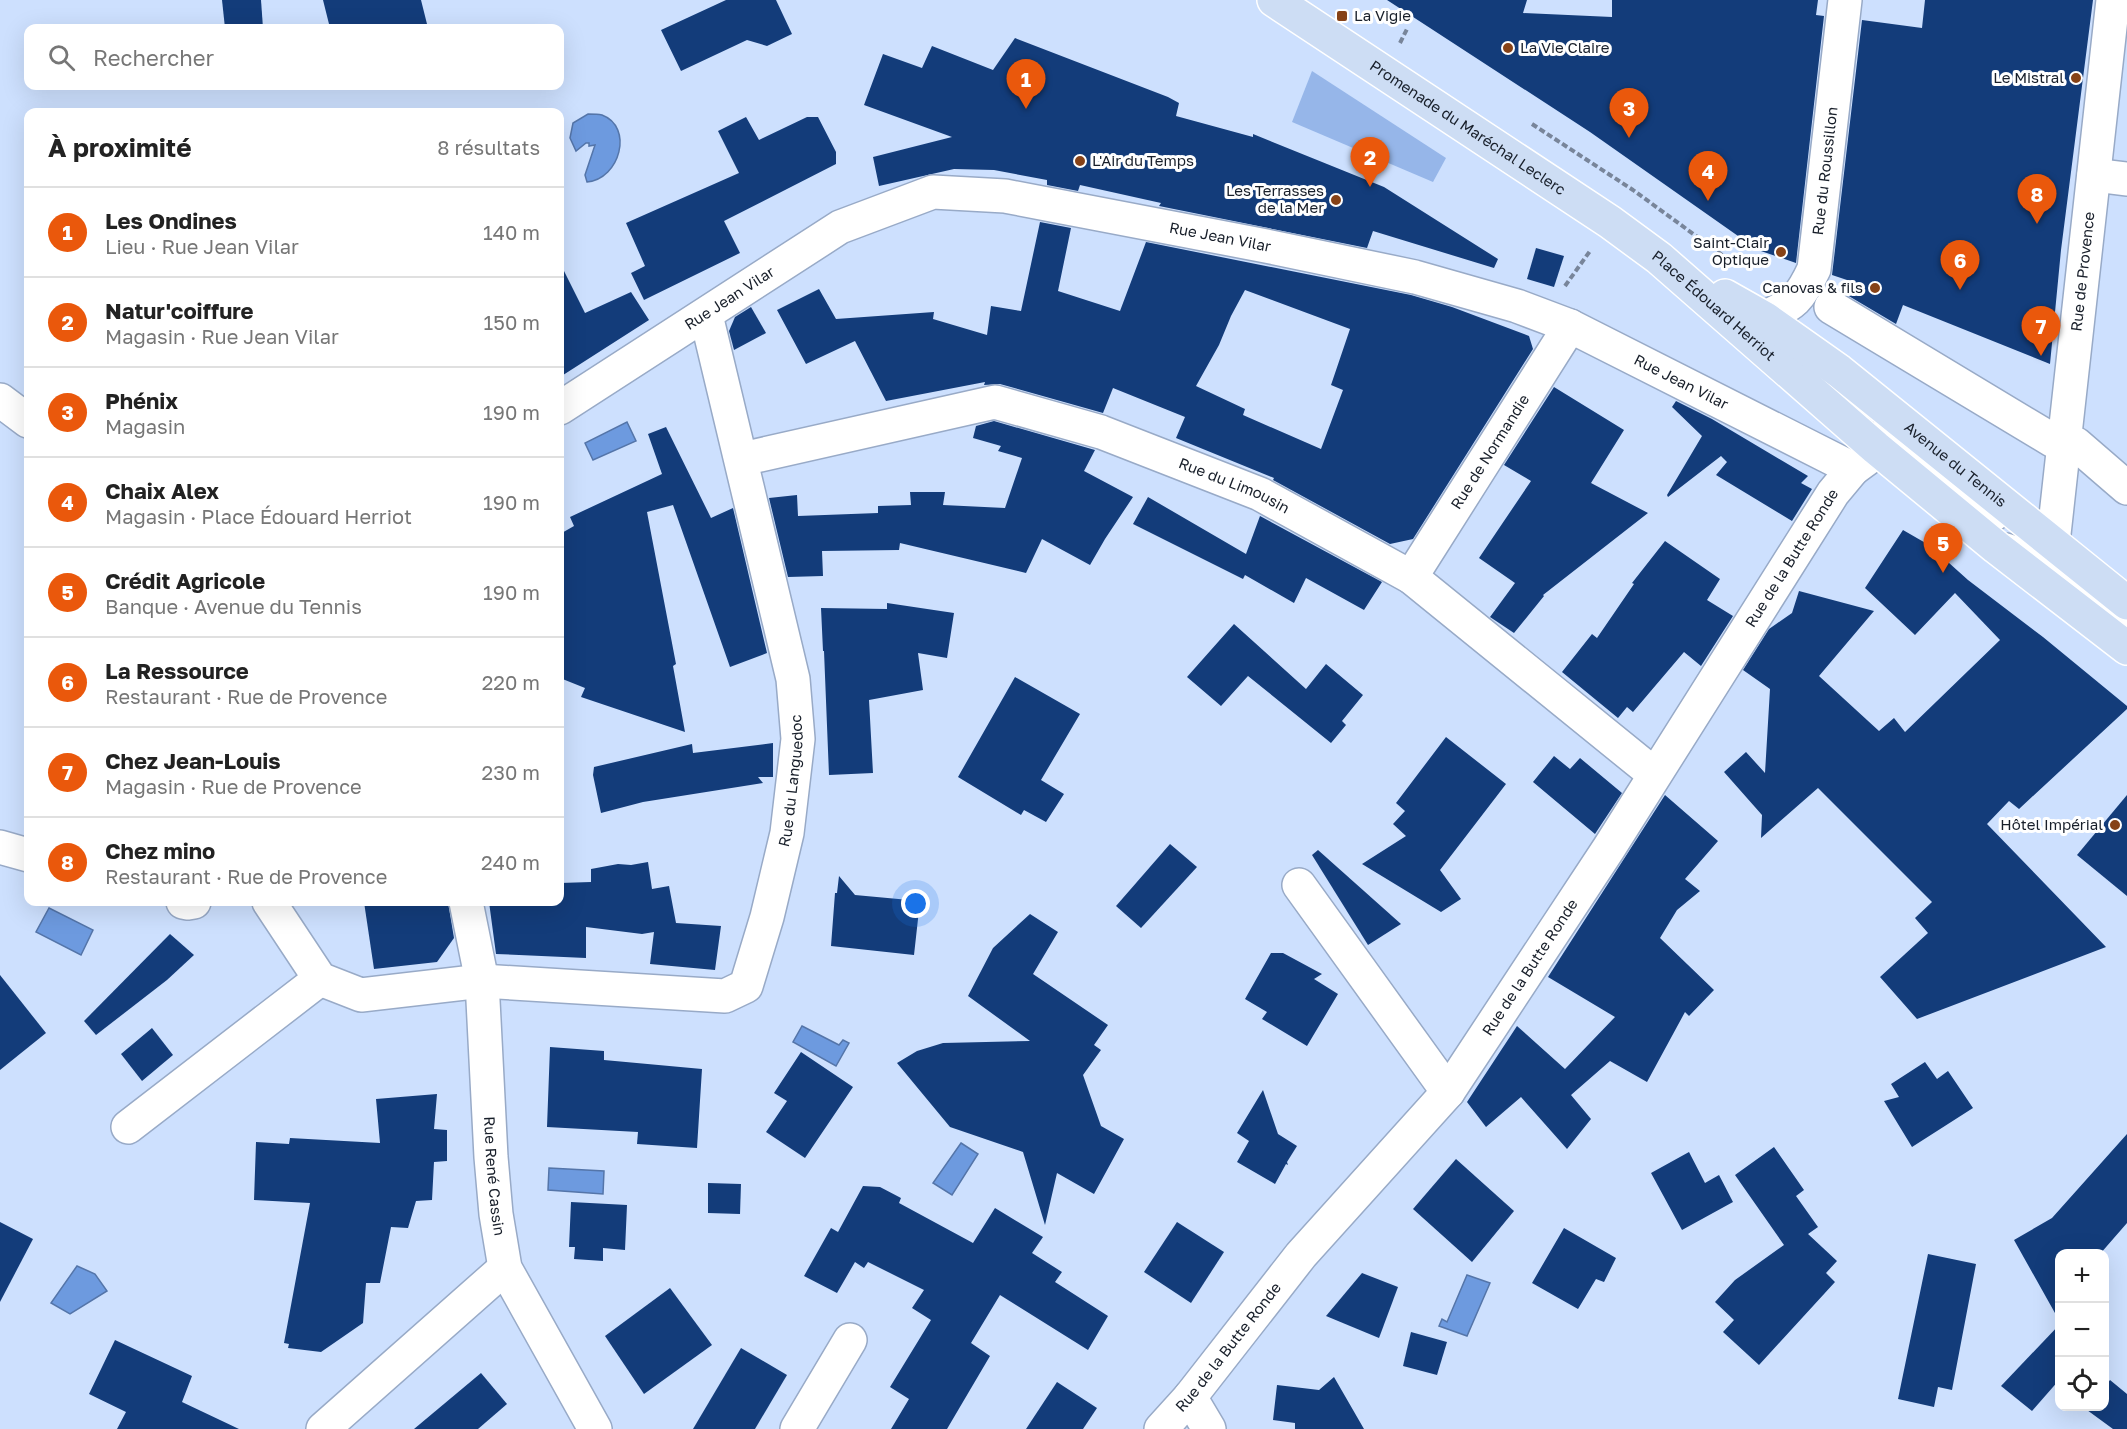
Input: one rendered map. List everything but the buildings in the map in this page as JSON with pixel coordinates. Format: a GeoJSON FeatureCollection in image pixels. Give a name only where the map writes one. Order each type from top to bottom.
{"type":"FeatureCollection","features":[{"type":"Feature","properties":{"kind":"main road","name":"Promenade du Maréchal Leclerc"},"geometry":{"type":"LineString","coordinates":[[1274,0],[1610,222],[1659,258]]}},
{"type":"Feature","properties":{"kind":"main road","name":"Place Édouard Herriot"},"geometry":{"type":"LineString","coordinates":[[1659,258],[1764,318],[1839,371],[1869,396]]}},
{"type":"Feature","properties":{"kind":"main road","name":"Place Édouard Herriot"},"geometry":{"type":"LineString","coordinates":[[1659,258],[1871,451]]}},
{"type":"Feature","properties":{"kind":"main road","name":"Avenue du Tennis"},"geometry":{"type":"LineString","coordinates":[[1869,396],[2127,603]]}},
{"type":"Feature","properties":{"kind":"main road"},"geometry":{"type":"LineString","coordinates":[[1871,451],[2127,648]]}},
{"type":"Feature","properties":{"kind":"street","name":"Rue du Roussillon"},"geometry":{"type":"LineString","coordinates":[[1764,318],[1791,305],[1804,291],[1814,269],[1845,0]]}},
{"type":"Feature","properties":{"kind":"street","name":"Rue de Provence"},"geometry":{"type":"LineString","coordinates":[[2048,538],[2094,175],[2113,0]]}},
{"type":"Feature","properties":{"kind":"street"},"geometry":{"type":"LineString","coordinates":[[2094,175],[2126,179]]}},
{"type":"Feature","properties":{"kind":"street","name":"Rue Jean Vilar"},"geometry":{"type":"LineString","coordinates":[[564,405],[840,227],[933,192],[1005,196],[1415,277],[1517,306],[1570,326],[1871,451]]}},
{"type":"Feature","properties":{"kind":"street"},"geometry":{"type":"LineString","coordinates":[[1831,307],[1862,337],[2064,442],[2127,488]]}},
{"type":"Feature","properties":{"kind":"street","name":"Rue du Languedoc"},"geometry":{"type":"LineString","coordinates":[[320,979],[361,995],[482,981],[725,996],[746,986],[767,917],[787,833],[798,739],[793,679],[706,315]]}},
{"type":"Feature","properties":{"kind":"street","name":"Rue de Normandie"},"geometry":{"type":"LineString","coordinates":[[1411,577],[1570,326]]}},
{"type":"Feature","properties":{"kind":"street"},"geometry":{"type":"LineString","coordinates":[[1869,396],[1871,451]]}},
{"type":"Feature","properties":{"kind":"street"},"geometry":{"type":"LineString","coordinates":[[0,400],[24,418]]}},
{"type":"Feature","properties":{"kind":"street","name":"Rue du Limousin"},"geometry":{"type":"LineString","coordinates":[[742,459],[995,402],[1101,432],[1260,494],[1411,577],[1654,774]]}},
{"type":"Feature","properties":{"kind":"street","name":"Avenue du Tennis"},"geometry":{"type":"LineString","coordinates":[[1871,451],[1997,516],[2048,538]]}},
{"type":"Feature","properties":{"kind":"street","name":"Rue de la Butte Ronde"},"geometry":{"type":"LineString","coordinates":[[1161,1429],[1190,1397],[1301,1255],[1448,1092],[1609,848],[1833,493],[1871,451]]}},
{"type":"Feature","properties":{"kind":"street"},"geometry":{"type":"LineString","coordinates":[[1996,546],[2055,567],[2127,626]]}},
{"type":"Feature","properties":{"kind":"street"},"geometry":{"type":"LineString","coordinates":[[0,847],[24,854]]}},
{"type":"Feature","properties":{"kind":"street"},"geometry":{"type":"LineString","coordinates":[[1299,885],[1448,1092]]}},
{"type":"Feature","properties":{"kind":"street"},"geometry":{"type":"LineString","coordinates":[[128,1127],[320,979],[272,906]]}},
{"type":"Feature","properties":{"kind":"street","name":"Rue René Cassin"},"geometry":{"type":"LineString","coordinates":[[467,906],[482,981],[491,1157],[496,1214],[505,1268],[595,1429]]}},
{"type":"Feature","properties":{"kind":"street"},"geometry":{"type":"LineString","coordinates":[[323,1429],[505,1268]]}},
{"type":"Feature","properties":{"kind":"street"},"geometry":{"type":"LineString","coordinates":[[797,1429],[850,1340]]}},
{"type":"Feature","properties":{"kind":"street"},"geometry":{"type":"LineString","coordinates":[[1190,1397],[1209,1429]]}},
{"type":"Feature","properties":{"kind":"path"},"geometry":{"type":"LineString","coordinates":[[1561,293],[1596,243]]}},
{"type":"Feature","properties":{"kind":"shaded area"},"geometry":{"type":"Polygon","coordinates":[[[1312,71],[1446,158],[1433,182],[1292,122],[1312,71]]]}},
{"type":"Feature","properties":{"kind":"shaded area"},"geometry":{"type":"Polygon","coordinates":[[[588,114],[602,115],[612,121],[618,130],[620,141],[615,163],[608,172],[598,179],[587,182],[585,175],[595,145],[589,146],[589,143],[586,143],[576,151],[570,138],[573,123],[588,114]]]}},
{"type":"Feature","properties":{"kind":"shaded area"},"geometry":{"type":"Polygon","coordinates":[[[627,422],[636,441],[593,460],[585,443],[627,422]]]}},
{"type":"Feature","properties":{"kind":"shaded area"},"geometry":{"type":"Polygon","coordinates":[[[49,908],[93,930],[81,955],[36,932],[49,908]]]}},
{"type":"Feature","properties":{"kind":"shaded area"},"geometry":{"type":"Polygon","coordinates":[[[802,1026],[839,1045],[843,1040],[849,1043],[836,1066],[793,1042],[802,1026]]]}},
{"type":"Feature","properties":{"kind":"shaded area"},"geometry":{"type":"Polygon","coordinates":[[[961,1143],[978,1154],[952,1195],[933,1183],[961,1143]]]}},
{"type":"Feature","properties":{"kind":"shaded area"},"geometry":{"type":"Polygon","coordinates":[[[549,1168],[604,1171],[603,1194],[548,1190],[549,1168]]]}},
{"type":"Feature","properties":{"kind":"shaded area"},"geometry":{"type":"Polygon","coordinates":[[[77,1266],[95,1274],[107,1291],[70,1314],[51,1303],[77,1266]]]}},
{"type":"Feature","properties":{"kind":"shaded area"},"geometry":{"type":"Polygon","coordinates":[[[1467,1275],[1490,1283],[1467,1336],[1439,1326],[1442,1319],[1447,1322],[1467,1275]]]}},
{"type":"Feature","properties":{"kind":"place","name":"La Vigie"},"geometry":{"type":"Point","coordinates":[1342,16]}},
{"type":"Feature","properties":{"kind":"place","name":"La Vie Claire"},"geometry":{"type":"Point","coordinates":[1508,48]}},
{"type":"Feature","properties":{"kind":"place","name":"Le Mistral"},"geometry":{"type":"Point","coordinates":[2076,78]}},
{"type":"Feature","properties":{"kind":"place","name":"Les Ondines"},"geometry":{"type":"Point","coordinates":[1026,109]}},
{"type":"Feature","properties":{"kind":"place","name":"Phénix"},"geometry":{"type":"Point","coordinates":[1629,138]}},
{"type":"Feature","properties":{"kind":"place","name":"L'Air du Temps"},"geometry":{"type":"Point","coordinates":[1080,161]}},
{"type":"Feature","properties":{"kind":"place","name":"Natur'coiffure"},"geometry":{"type":"Point","coordinates":[1370,187]}},
{"type":"Feature","properties":{"kind":"place","name":"Les Terrasses de la Mer"},"geometry":{"type":"Point","coordinates":[1336,200]}},
{"type":"Feature","properties":{"kind":"place","name":"Chaix Alex"},"geometry":{"type":"Point","coordinates":[1708,201]}},
{"type":"Feature","properties":{"kind":"place","name":"Chez mino"},"geometry":{"type":"Point","coordinates":[2037,224]}},
{"type":"Feature","properties":{"kind":"place","name":"Saint-Clair Optique"},"geometry":{"type":"Point","coordinates":[1781,252]}},
{"type":"Feature","properties":{"kind":"place","name":"Canovas & fils"},"geometry":{"type":"Point","coordinates":[1875,288]}},
{"type":"Feature","properties":{"kind":"place","name":"La Ressource"},"geometry":{"type":"Point","coordinates":[1960,290]}},
{"type":"Feature","properties":{"kind":"place","name":"Chez Jean-Louis"},"geometry":{"type":"Point","coordinates":[2041,356]}},
{"type":"Feature","properties":{"kind":"place","name":"Crédit Agricole"},"geometry":{"type":"Point","coordinates":[1943,573]}},
{"type":"Feature","properties":{"kind":"place","name":"Hôtel Impérial"},"geometry":{"type":"Point","coordinates":[2115,825]}}]}
